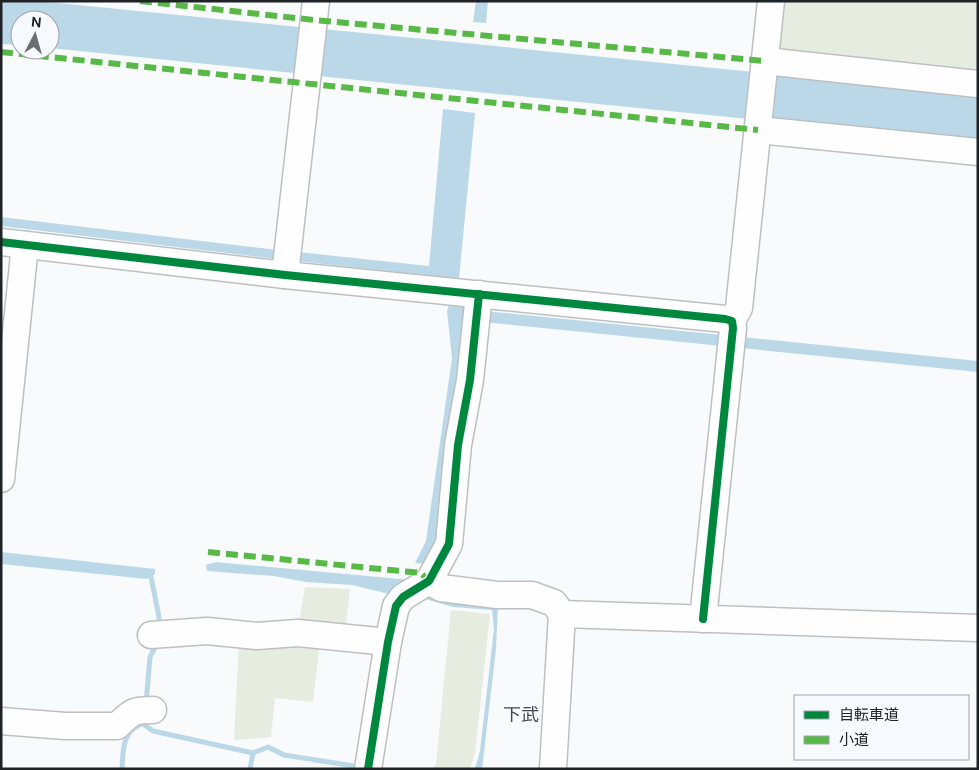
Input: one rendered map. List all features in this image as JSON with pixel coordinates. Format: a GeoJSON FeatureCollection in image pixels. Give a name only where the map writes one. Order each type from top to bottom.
{"type":"FeatureCollection","features":[{"type":"Feature","properties":{"kind":"street"},"geometry":{"type":"LineString","coordinates":[[285,274],[316,1]]}},
{"type":"Feature","properties":{"kind":"street"},"geometry":{"type":"LineString","coordinates":[[703,619],[732,334],[739,308],[771,1]]}},
{"type":"Feature","properties":{"kind":"street"},"geometry":{"type":"LineString","coordinates":[[761,96],[978,84]]}},
{"type":"Feature","properties":{"kind":"street"},"geometry":{"type":"LineString","coordinates":[[761,96],[978,152]]}},
{"type":"Feature","properties":{"kind":"street"},"geometry":{"type":"LineString","coordinates":[[1,479],[13,244],[725,319],[732,334]]}},
{"type":"Feature","properties":{"kind":"street"},"geometry":{"type":"LineString","coordinates":[[368,769],[388,642],[396,606],[403,597],[429,581],[449,544],[458,446],[470,380],[478,294]]}},
{"type":"Feature","properties":{"kind":"street"},"geometry":{"type":"LineString","coordinates":[[429,581],[441,588],[496,595],[532,595],[554,603],[562,614],[553,769]]}},
{"type":"Feature","properties":{"kind":"street"},"geometry":{"type":"LineString","coordinates":[[562,614],[978,628]]}},
{"type":"Feature","properties":{"kind":"street"},"geometry":{"type":"LineString","coordinates":[[151,635],[207,631],[257,636],[298,633],[388,642]]}},
{"type":"Feature","properties":{"kind":"street"},"geometry":{"type":"LineString","coordinates":[[1,721],[65,726],[117,726],[130,713],[137,710],[153,710]]}},
{"type":"Feature","properties":{"kind":"shaded area"},"geometry":{"type":"Polygon","coordinates":[[[778,1],[978,1],[978,80],[772,58],[778,1]]]}},
{"type":"Feature","properties":{"kind":"shaded area"},"geometry":{"type":"Polygon","coordinates":[[[305,587],[350,589],[345,631],[298,628],[305,587]]]}},
{"type":"Feature","properties":{"kind":"shaded area"},"geometry":{"type":"Polygon","coordinates":[[[451,610],[490,614],[475,753],[470,769],[432,769],[436,764],[451,610]]]}},
{"type":"Feature","properties":{"kind":"shaded area"},"geometry":{"type":"Polygon","coordinates":[[[239,642],[320,642],[313,702],[275,698],[271,737],[234,740],[239,642]]]}},
{"type":"Feature","properties":{"kind":"water"},"geometry":{"type":"Polygon","coordinates":[[[1,1],[38,1],[299,27],[297,41],[321,43],[323,29],[775,74],[978,96],[978,142],[318,76],[320,62],[296,59],[294,73],[60,49],[60,10],[10,10],[10,44],[1,44],[1,1]]]}},
{"type":"Feature","properties":{"kind":"water"},"geometry":{"type":"Polygon","coordinates":[[[476,1],[488,1],[486,23],[473,22],[476,1]]]}},
{"type":"Feature","properties":{"kind":"water"},"geometry":{"type":"Polygon","coordinates":[[[443,109],[475,113],[459,279],[297,261],[298,252],[429,266],[443,109]]]}},
{"type":"Feature","properties":{"kind":"water"},"geometry":{"type":"Polygon","coordinates":[[[1,217],[278,250],[277,259],[1,226],[1,217]]]}},
{"type":"Feature","properties":{"kind":"water"},"geometry":{"type":"Polygon","coordinates":[[[450,302],[461,302],[466,314],[438,540],[425,564],[415,563],[426,541],[452,358],[447,311],[450,302]]]}},
{"type":"Feature","properties":{"kind":"water"},"geometry":{"type":"Polygon","coordinates":[[[485,311],[978,361],[978,372],[484,322],[485,311]]]}},
{"type":"Feature","properties":{"kind":"water"},"geometry":{"type":"Polygon","coordinates":[[[1,552],[155,569],[155,574],[147,579],[1,564],[1,552]]]}},
{"type":"Feature","properties":{"kind":"water"},"geometry":{"type":"Polygon","coordinates":[[[216,562],[411,580],[393,595],[352,585],[207,571],[206,565],[216,562]]]}},
{"type":"Feature","properties":{"kind":"water"},"geometry":{"type":"Polygon","coordinates":[[[423,593],[498,605],[496,649],[482,769],[475,769],[480,751],[494,629],[492,610],[453,607],[418,597],[423,593]]]}},
{"type":"Feature","properties":{"kind":"waterway"},"geometry":{"type":"LineString","coordinates":[[151,577],[159,617],[159,628]]}},
{"type":"Feature","properties":{"kind":"waterway"},"geometry":{"type":"LineString","coordinates":[[146,704],[150,657],[158,642]]}},
{"type":"Feature","properties":{"kind":"waterway"},"geometry":{"type":"LineString","coordinates":[[122,769],[126,738],[132,730],[144,721]]}},
{"type":"Feature","properties":{"kind":"waterway"},"geometry":{"type":"LineString","coordinates":[[143,724],[153,731],[253,753],[268,747],[284,755],[354,766]]}},
{"type":"Feature","properties":{"kind":"waterway"},"geometry":{"type":"LineString","coordinates":[[250,769],[253,753]]}},
{"type":"Feature","properties":{"kind":"marked path"},"geometry":{"type":"LineString","coordinates":[[140,1],[314,20],[765,61]]}},
{"type":"Feature","properties":{"kind":"marked path"},"geometry":{"type":"LineString","coordinates":[[1,52],[758,130]]}},
{"type":"Feature","properties":{"kind":"marked path"},"geometry":{"type":"LineString","coordinates":[[208,552],[421,573],[429,581]]}},
{"type":"Feature","properties":{"kind":"cycle path"},"geometry":{"type":"LineString","coordinates":[[1,242],[285,275],[732,321],[733,328],[703,619]]}},
{"type":"Feature","properties":{"kind":"cycle path"},"geometry":{"type":"LineString","coordinates":[[368,769],[388,642],[396,606],[403,597],[429,581],[449,544],[458,445],[470,380],[479,294]]}},
{"type":"Feature","properties":{"kind":"district","name":"下武"},"geometry":{"type":"Point","coordinates":[521,715]}}]}
